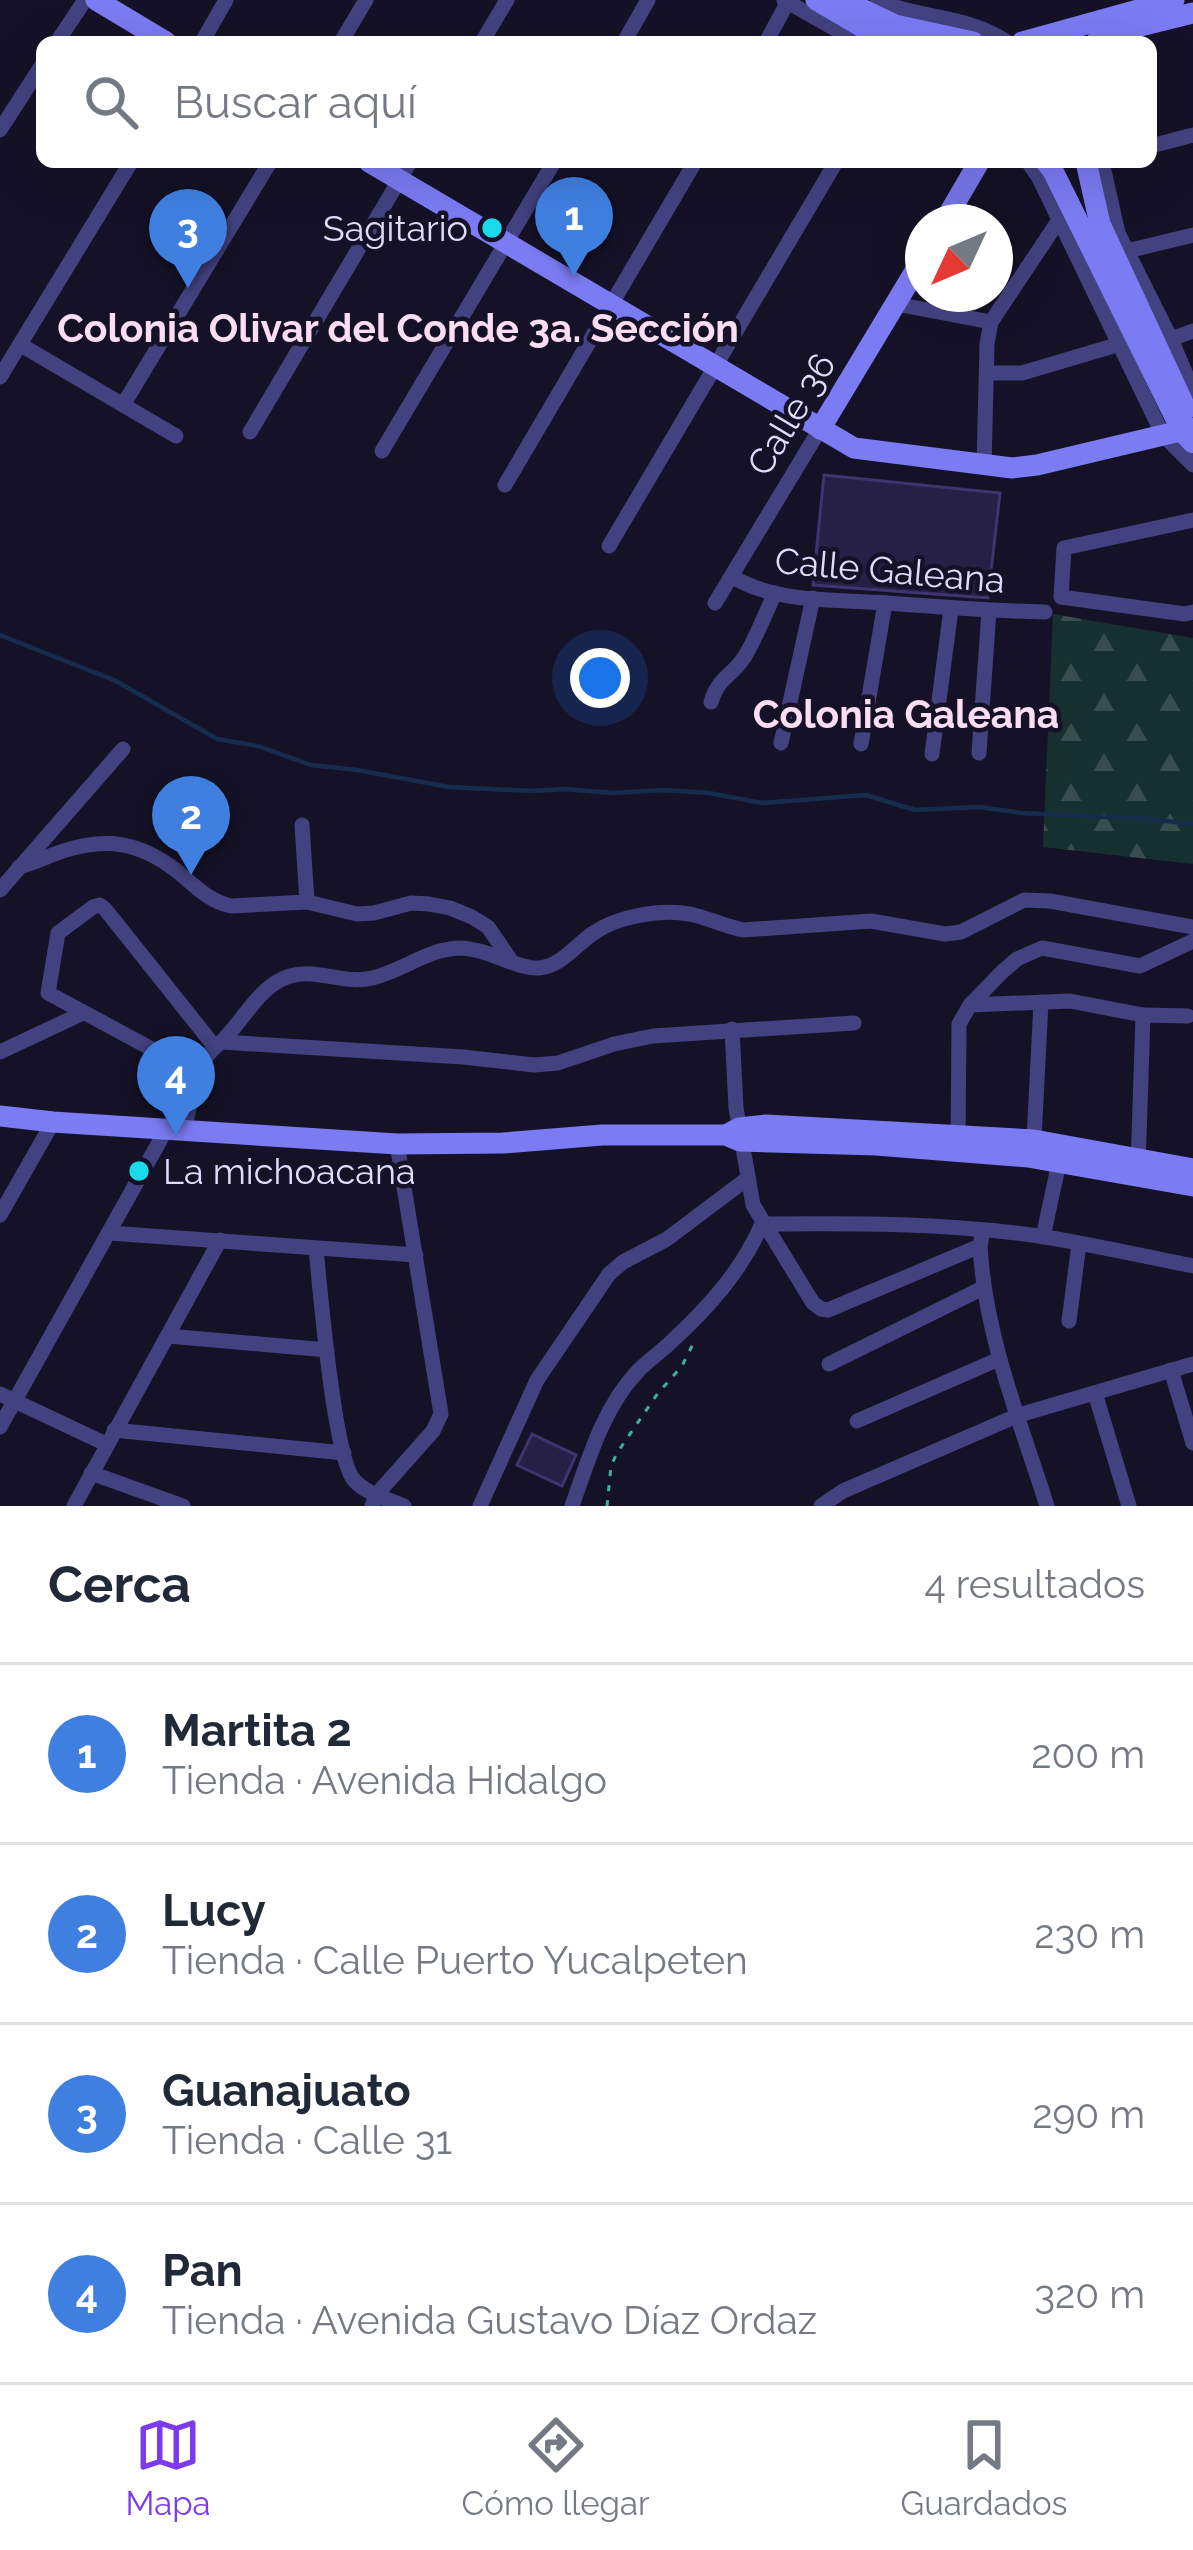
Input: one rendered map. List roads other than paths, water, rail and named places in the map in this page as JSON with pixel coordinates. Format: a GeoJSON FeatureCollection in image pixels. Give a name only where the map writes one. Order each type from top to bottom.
{"type":"FeatureCollection","features":[{"type":"Feature","properties":{"kind":"street"},"geometry":{"type":"LineString","coordinates":[[61,36],[85,0]]}},
{"type":"Feature","properties":{"kind":"street"},"geometry":{"type":"LineString","coordinates":[[96,0],[156,36]]}},
{"type":"Feature","properties":{"kind":"street"},"geometry":{"type":"LineString","coordinates":[[205,36],[226,0]]}},
{"type":"Feature","properties":{"kind":"street"},"geometry":{"type":"LineString","coordinates":[[345,36],[366,0]]}},
{"type":"Feature","properties":{"kind":"street"},"geometry":{"type":"LineString","coordinates":[[486,36],[507,0]]}},
{"type":"Feature","properties":{"kind":"street"},"geometry":{"type":"LineString","coordinates":[[627,36],[648,0]]}},
{"type":"Feature","properties":{"kind":"street"},"geometry":{"type":"LineString","coordinates":[[816,0],[878,36]]}},
{"type":"Feature","properties":{"kind":"street"},"geometry":{"type":"LineString","coordinates":[[843,0],[895,26],[944,36]]}},
{"type":"Feature","properties":{"kind":"street"},"geometry":{"type":"LineString","coordinates":[[877,0],[970,23],[995,36]]}},
{"type":"Feature","properties":{"kind":"street"},"geometry":{"type":"LineString","coordinates":[[1040,36],[1174,0]]}},
{"type":"Feature","properties":{"kind":"street"},"geometry":{"type":"LineString","coordinates":[[769,36],[788,1],[848,36]]}},
{"type":"Feature","properties":{"kind":"street"},"geometry":{"type":"LineString","coordinates":[[1109,36],[1193,13]]}},
{"type":"Feature","properties":{"kind":"street"},"geometry":{"type":"LineString","coordinates":[[1058,30],[1077,36]]}},
{"type":"Feature","properties":{"kind":"street"},"geometry":{"type":"LineString","coordinates":[[0,130],[36,74]]}},
{"type":"Feature","properties":{"kind":"street"},"geometry":{"type":"LineString","coordinates":[[1157,144],[1193,135]]}},
{"type":"Feature","properties":{"kind":"street"},"geometry":{"type":"LineString","coordinates":[[0,377],[127,168]]}},
{"type":"Feature","properties":{"kind":"street"},"geometry":{"type":"LineString","coordinates":[[123,405],[266,168]]}},
{"type":"Feature","properties":{"kind":"street"},"geometry":{"type":"LineString","coordinates":[[382,451],[551,168]]}},
{"type":"Feature","properties":{"kind":"street"},"geometry":{"type":"LineString","coordinates":[[505,485],[691,168]]}},
{"type":"Feature","properties":{"kind":"street"},"geometry":{"type":"LineString","coordinates":[[609,546],[832,168]]}},
{"type":"Feature","properties":{"kind":"street"},"geometry":{"type":"LineString","coordinates":[[954,204],[976,168]]}},
{"type":"Feature","properties":{"kind":"street"},"geometry":{"type":"LineString","coordinates":[[1032,168],[1059,220],[1147,344],[1193,391]]}},
{"type":"Feature","properties":{"kind":"street"},"geometry":{"type":"LineString","coordinates":[[1049,168],[1147,344]]}},
{"type":"Feature","properties":{"kind":"street"},"geometry":{"type":"LineString","coordinates":[[1087,168],[1100,224],[1185,431],[1193,465]]}},
{"type":"Feature","properties":{"kind":"street"},"geometry":{"type":"LineString","coordinates":[[1103,168],[1147,344]]}},
{"type":"Feature","properties":{"kind":"street"},"geometry":{"type":"LineString","coordinates":[[250,432],[405,171],[507,244],[854,448],[1012,468],[1185,431]]}},
{"type":"Feature","properties":{"kind":"street"},"geometry":{"type":"LineString","coordinates":[[984,466],[987,344],[992,322],[1059,220]]}},
{"type":"Feature","properties":{"kind":"street"},"geometry":{"type":"LineString","coordinates":[[1127,251],[1193,235]]}},
{"type":"Feature","properties":{"kind":"street","name":"Calle 36"},"geometry":{"type":"LineString","coordinates":[[716,603],[905,289]]}},
{"type":"Feature","properties":{"kind":"street"},"geometry":{"type":"LineString","coordinates":[[896,304],[992,322]]}},
{"type":"Feature","properties":{"kind":"street"},"geometry":{"type":"LineString","coordinates":[[987,373],[1022,373],[1193,332]]}},
{"type":"Feature","properties":{"kind":"street"},"geometry":{"type":"LineString","coordinates":[[21,345],[176,436]]}},
{"type":"Feature","properties":{"kind":"street"},"geometry":{"type":"LineString","coordinates":[[1193,520],[1064,548],[1060,597],[1193,612]]}},
{"type":"Feature","properties":{"kind":"street","name":"Calle Galeana"},"geometry":{"type":"LineString","coordinates":[[733,577],[775,593],[813,598],[1045,612]]}},
{"type":"Feature","properties":{"kind":"street"},"geometry":{"type":"LineString","coordinates":[[711,702],[718,682],[744,658],[775,593]]}},
{"type":"Feature","properties":{"kind":"street"},"geometry":{"type":"LineString","coordinates":[[781,743],[813,598]]}},
{"type":"Feature","properties":{"kind":"street"},"geometry":{"type":"LineString","coordinates":[[861,744],[885,602]]}},
{"type":"Feature","properties":{"kind":"street"},"geometry":{"type":"LineString","coordinates":[[932,754],[951,609]]}},
{"type":"Feature","properties":{"kind":"street"},"geometry":{"type":"LineString","coordinates":[[980,753],[989,611]]}},
{"type":"Feature","properties":{"kind":"street"},"geometry":{"type":"LineString","coordinates":[[0,890],[123,749]]}},
{"type":"Feature","properties":{"kind":"street"},"geometry":{"type":"LineString","coordinates":[[302,825],[307,902]]}},
{"type":"Feature","properties":{"kind":"street"},"geometry":{"type":"LineString","coordinates":[[19,867],[93,844],[124,843],[173,868],[220,904],[307,902],[358,914],[411,903],[450,908],[488,928],[510,959]]}},
{"type":"Feature","properties":{"kind":"street"},"geometry":{"type":"LineString","coordinates":[[0,1427],[7,1397],[176,1129],[205,1059],[257,998],[291,975],[369,980],[446,949],[465,948],[529,968],[545,968],[610,924],[666,912],[742,930],[871,921],[944,934],[961,932],[1024,900],[1193,927]]}},
{"type":"Feature","properties":{"kind":"street"},"geometry":{"type":"LineString","coordinates":[[200,1076],[48,993],[58,933],[100,905],[218,1044],[441,1055],[534,1065],[558,1063],[653,1036],[854,1023]]}},
{"type":"Feature","properties":{"kind":"street"},"geometry":{"type":"LineString","coordinates":[[958,1142],[958,1024],[1002,972],[1042,948],[1140,966],[1193,941]]}},
{"type":"Feature","properties":{"kind":"street"},"geometry":{"type":"LineString","coordinates":[[970,1005],[1070,1000],[1143,1015],[1187,1016]]}},
{"type":"Feature","properties":{"kind":"street"},"geometry":{"type":"LineString","coordinates":[[1031,1148],[1041,1002]]}},
{"type":"Feature","properties":{"kind":"street"},"geometry":{"type":"LineString","coordinates":[[0,1052],[83,1013]]}},
{"type":"Feature","properties":{"kind":"street"},"geometry":{"type":"LineString","coordinates":[[1138,1167],[1143,1015]]}},
{"type":"Feature","properties":{"kind":"street"},"geometry":{"type":"LineString","coordinates":[[732,1029],[735,1135],[753,1204],[821,1309],[829,1310],[982,1238]]}},
{"type":"Feature","properties":{"kind":"street"},"geometry":{"type":"LineString","coordinates":[[0,1116],[397,1144],[735,1135],[766,1125],[1061,1152],[1138,1167],[1193,1186]]}},
{"type":"Feature","properties":{"kind":"street"},"geometry":{"type":"LineString","coordinates":[[0,1215],[53,1122]]}},
{"type":"Feature","properties":{"kind":"street"},"geometry":{"type":"LineString","coordinates":[[375,1500],[433,1431],[441,1414],[397,1144]]}},
{"type":"Feature","properties":{"kind":"street"},"geometry":{"type":"LineString","coordinates":[[1043,1237],[1061,1152]]}},
{"type":"Feature","properties":{"kind":"street"},"geometry":{"type":"LineString","coordinates":[[1138,1167],[1193,1169]]}},
{"type":"Feature","properties":{"kind":"street"},"geometry":{"type":"LineString","coordinates":[[480,1506],[536,1380],[609,1274],[667,1239],[748,1178]]}},
{"type":"Feature","properties":{"kind":"street"},"geometry":{"type":"LineString","coordinates":[[762,1224],[896,1223],[982,1238],[1043,1237],[1193,1266]]}},
{"type":"Feature","properties":{"kind":"street"},"geometry":{"type":"LineString","coordinates":[[572,1506],[592,1450],[621,1394],[737,1271],[762,1224]]}},
{"type":"Feature","properties":{"kind":"street"},"geometry":{"type":"LineString","coordinates":[[109,1233],[416,1255]]}},
{"type":"Feature","properties":{"kind":"street"},"geometry":{"type":"LineString","coordinates":[[982,1238],[983,1288],[999,1359],[1047,1506]]}},
{"type":"Feature","properties":{"kind":"street"},"geometry":{"type":"LineString","coordinates":[[74,1506],[220,1240]]}},
{"type":"Feature","properties":{"kind":"street"},"geometry":{"type":"LineString","coordinates":[[1069,1321],[1079,1244]]}},
{"type":"Feature","properties":{"kind":"street"},"geometry":{"type":"LineString","coordinates":[[316,1249],[347,1471],[375,1500],[404,1506]]}},
{"type":"Feature","properties":{"kind":"street"},"geometry":{"type":"LineString","coordinates":[[829,1364],[983,1288]]}},
{"type":"Feature","properties":{"kind":"street"},"geometry":{"type":"LineString","coordinates":[[168,1336],[327,1350]]}},
{"type":"Feature","properties":{"kind":"street"},"geometry":{"type":"LineString","coordinates":[[857,1421],[999,1359]]}},
{"type":"Feature","properties":{"kind":"street"},"geometry":{"type":"LineString","coordinates":[[821,1506],[843,1491],[1018,1415],[1193,1364]]}},
{"type":"Feature","properties":{"kind":"street"},"geometry":{"type":"LineString","coordinates":[[1171,1370],[1193,1443]]}},
{"type":"Feature","properties":{"kind":"street"},"geometry":{"type":"LineString","coordinates":[[1094,1393],[1129,1506]]}},
{"type":"Feature","properties":{"kind":"street"},"geometry":{"type":"LineString","coordinates":[[7,1397],[110,1437],[344,1453]]}},
{"type":"Feature","properties":{"kind":"street"},"geometry":{"type":"LineString","coordinates":[[91,1473],[183,1506]]}},
{"type":"Feature","properties":{"kind":"waterway"},"geometry":{"type":"LineString","coordinates":[[0,635],[116,681],[217,739],[258,746],[311,765],[449,787],[613,793],[663,790],[762,803],[866,795],[915,810],[979,807],[1193,824]]}},
{"type":"Feature","properties":{"kind":"place","name":"Sagitario"},"geometry":{"type":"Point","coordinates":[492,228]}},
{"type":"Feature","properties":{"kind":"place","name":"Martita 2"},"geometry":{"type":"Point","coordinates":[574,276]}},
{"type":"Feature","properties":{"kind":"place","name":"Guanajuato"},"geometry":{"type":"Point","coordinates":[188,288]}},
{"type":"Feature","properties":{"kind":"place","name":"Lucy"},"geometry":{"type":"Point","coordinates":[191,875]}},
{"type":"Feature","properties":{"kind":"place","name":"Pan"},"geometry":{"type":"Point","coordinates":[176,1135]}},
{"type":"Feature","properties":{"kind":"place","name":"La michoacana"},"geometry":{"type":"Point","coordinates":[139,1171]}},
{"type":"Feature","properties":{"kind":"district","name":"Colonia Olivar del Conde 3a. Sección"},"geometry":{"type":"Point","coordinates":[398,328]}},
{"type":"Feature","properties":{"kind":"district","name":"Colonia Galeana"},"geometry":{"type":"Point","coordinates":[906,714]}}]}
